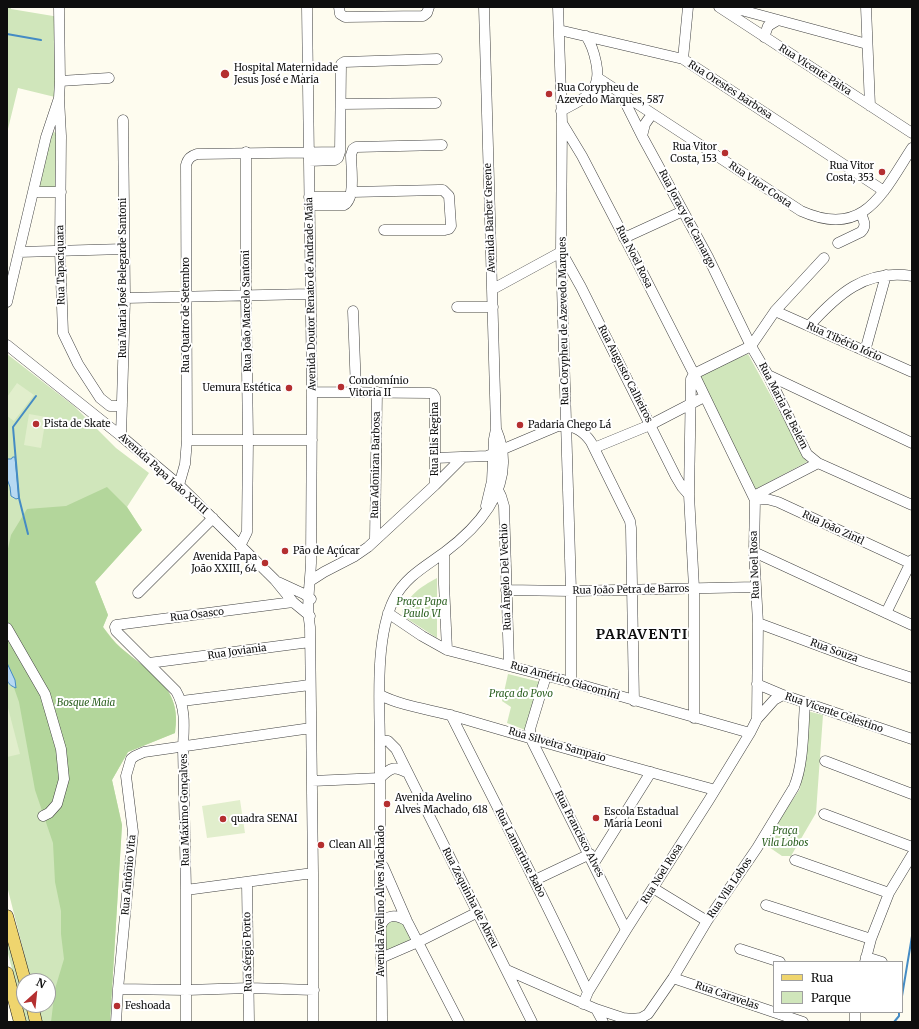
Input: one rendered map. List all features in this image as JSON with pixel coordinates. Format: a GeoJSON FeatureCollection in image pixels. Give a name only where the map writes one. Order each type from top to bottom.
{"type":"FeatureCollection","features":[{"type":"Feature","properties":{"kind":"main road"},"geometry":{"type":"LineString","coordinates":[[7,916],[23,973]]}},
{"type":"Feature","properties":{"kind":"main road"},"geometry":{"type":"LineString","coordinates":[[7,973],[20,1022]]}},
{"type":"Feature","properties":{"kind":"street"},"geometry":{"type":"LineString","coordinates":[[7,302],[46,137],[59,98],[59,7]]}},
{"type":"Feature","properties":{"kind":"street","name":"Avenida Doutor Renato de Andrade Maia"},"geometry":{"type":"LineString","coordinates":[[307,7],[312,392],[309,598],[314,874],[313,1022]]}},
{"type":"Feature","properties":{"kind":"street"},"geometry":{"type":"LineString","coordinates":[[339,7],[340,14],[345,17],[423,16],[427,13],[429,7]]}},
{"type":"Feature","properties":{"kind":"street","name":"Avenida Barber Greene"},"geometry":{"type":"LineString","coordinates":[[484,7],[496,429],[500,438],[485,512]]}},
{"type":"Feature","properties":{"kind":"street","name":"Rua Corypheu de Azevedo Marques"},"geometry":{"type":"LineString","coordinates":[[558,7],[562,123],[561,252],[571,591],[570,682]]}},
{"type":"Feature","properties":{"kind":"street"},"geometry":{"type":"LineString","coordinates":[[683,59],[688,7]]}},
{"type":"Feature","properties":{"kind":"street","name":"Rua Vicente Paiva"},"geometry":{"type":"LineString","coordinates":[[719,7],[912,133]]}},
{"type":"Feature","properties":{"kind":"street"},"geometry":{"type":"LineString","coordinates":[[730,7],[867,44]]}},
{"type":"Feature","properties":{"kind":"street"},"geometry":{"type":"LineString","coordinates":[[866,7],[870,106]]}},
{"type":"Feature","properties":{"kind":"street"},"geometry":{"type":"LineString","coordinates":[[764,37],[768,26],[778,20]]}},
{"type":"Feature","properties":{"kind":"street","name":"Rua Orestes Barbosa"},"geometry":{"type":"LineString","coordinates":[[559,30],[683,59],[884,191]]}},
{"type":"Feature","properties":{"kind":"street"},"geometry":{"type":"LineString","coordinates":[[561,111],[582,99],[593,88],[598,78],[594,50],[586,36]]}},
{"type":"Feature","properties":{"kind":"street"},"geometry":{"type":"LineString","coordinates":[[594,50],[602,44],[618,44]]}},
{"type":"Feature","properties":{"kind":"street"},"geometry":{"type":"LineString","coordinates":[[246,152],[308,157],[340,152],[341,64],[344,62],[437,59]]}},
{"type":"Feature","properties":{"kind":"street"},"geometry":{"type":"LineString","coordinates":[[60,81],[109,78]]}},
{"type":"Feature","properties":{"kind":"street","name":"Rua Vitor Costa"},"geometry":{"type":"LineString","coordinates":[[598,78],[801,211],[814,217],[837,221],[849,219],[861,214],[872,205],[884,191],[912,148]]}},
{"type":"Feature","properties":{"kind":"street"},"geometry":{"type":"LineString","coordinates":[[593,88],[605,88],[620,93]]}},
{"type":"Feature","properties":{"kind":"street","name":"Rua Joracy de Camargo"},"geometry":{"type":"LineString","coordinates":[[620,93],[708,257],[751,346]]}},
{"type":"Feature","properties":{"kind":"street","name":"Rua Tapaciquara"},"geometry":{"type":"LineString","coordinates":[[59,98],[61,136],[60,251],[62,331],[78,364],[100,398],[110,406],[122,406]]}},
{"type":"Feature","properties":{"kind":"street"},"geometry":{"type":"LineString","coordinates":[[341,104],[436,103]]}},
{"type":"Feature","properties":{"kind":"street"},"geometry":{"type":"LineString","coordinates":[[636,125],[640,117],[649,112]]}},
{"type":"Feature","properties":{"kind":"street"},"geometry":{"type":"LineString","coordinates":[[642,136],[649,112]]}},
{"type":"Feature","properties":{"kind":"street","name":"Rua Maria José Belegarde Santoni"},"geometry":{"type":"LineString","coordinates":[[121,436],[125,298],[123,120]]}},
{"type":"Feature","properties":{"kind":"street","name":"Rua Noel Rosa"},"geometry":{"type":"LineString","coordinates":[[562,123],[582,156],[694,374],[754,498],[754,552],[758,623],[757,718],[750,733],[715,790],[588,992],[583,1004]]}},
{"type":"Feature","properties":{"kind":"street"},"geometry":{"type":"LineString","coordinates":[[46,137],[50,133],[54,132],[61,136]]}},
{"type":"Feature","properties":{"kind":"street"},"geometry":{"type":"LineString","coordinates":[[351,194],[351,155],[353,149],[442,145]]}},
{"type":"Feature","properties":{"kind":"street","name":"Rua Quatro de Setembro"},"geometry":{"type":"LineString","coordinates":[[176,483],[183,473],[187,440],[186,165],[190,157],[197,154],[246,152]]}},
{"type":"Feature","properties":{"kind":"street","name":"Rua João Marcelo Santoni"},"geometry":{"type":"LineString","coordinates":[[240,543],[247,532],[248,440],[246,152]]}},
{"type":"Feature","properties":{"kind":"street"},"geometry":{"type":"LineString","coordinates":[[562,161],[571,156],[582,156]]}},
{"type":"Feature","properties":{"kind":"street"},"geometry":{"type":"LineString","coordinates":[[309,201],[351,194],[438,190],[443,190],[449,196],[451,226],[449,229],[384,230]]}},
{"type":"Feature","properties":{"kind":"street"},"geometry":{"type":"LineString","coordinates":[[33,192],[61,192]]}},
{"type":"Feature","properties":{"kind":"street"},"geometry":{"type":"LineString","coordinates":[[624,238],[683,211]]}},
{"type":"Feature","properties":{"kind":"street"},"geometry":{"type":"LineString","coordinates":[[838,243],[864,229],[865,223],[861,214]]}},
{"type":"Feature","properties":{"kind":"street"},"geometry":{"type":"LineString","coordinates":[[19,252],[124,249]]}},
{"type":"Feature","properties":{"kind":"street"},"geometry":{"type":"LineString","coordinates":[[493,289],[561,252]]}},
{"type":"Feature","properties":{"kind":"street","name":"Rua Augusto Calheiros"},"geometry":{"type":"LineString","coordinates":[[561,252],[581,287],[676,477],[689,495]]}},
{"type":"Feature","properties":{"kind":"street"},"geometry":{"type":"LineString","coordinates":[[694,718],[694,588],[689,495],[690,382],[694,374],[751,346],[775,311],[824,258]]}},
{"type":"Feature","properties":{"kind":"street"},"geometry":{"type":"LineString","coordinates":[[809,326],[836,298],[847,290],[863,282],[886,275],[902,274],[912,276]]}},
{"type":"Feature","properties":{"kind":"street"},"geometry":{"type":"LineString","coordinates":[[865,351],[886,275]]}},
{"type":"Feature","properties":{"kind":"street"},"geometry":{"type":"LineString","coordinates":[[562,288],[571,286],[581,287]]}},
{"type":"Feature","properties":{"kind":"street"},"geometry":{"type":"LineString","coordinates":[[125,298],[186,298],[310,294]]}},
{"type":"Feature","properties":{"kind":"street"},"geometry":{"type":"LineString","coordinates":[[456,307],[493,307]]}},
{"type":"Feature","properties":{"kind":"street"},"geometry":{"type":"LineString","coordinates":[[353,311],[356,392]]}},
{"type":"Feature","properties":{"kind":"street","name":"Rua Tibério Iório"},"geometry":{"type":"LineString","coordinates":[[775,311],[912,372]]}},
{"type":"Feature","properties":{"kind":"street","name":"Avenida Papa João XXIII"},"geometry":{"type":"LineString","coordinates":[[7,345],[121,436],[176,483],[240,543],[275,580],[293,602],[310,615]]}},
{"type":"Feature","properties":{"kind":"street","name":"Rua Maria de Belém"},"geometry":{"type":"LineString","coordinates":[[751,346],[768,375],[807,454],[818,463]]}},
{"type":"Feature","properties":{"kind":"street"},"geometry":{"type":"LineString","coordinates":[[768,375],[912,443]]}},
{"type":"Feature","properties":{"kind":"street"},"geometry":{"type":"LineString","coordinates":[[777,393],[799,389]]}},
{"type":"Feature","properties":{"kind":"street","name":"Rua Elis Regina"},"geometry":{"type":"LineString","coordinates":[[312,392],[433,394],[435,397],[434,458],[436,485]]}},
{"type":"Feature","properties":{"kind":"street","name":"Rua Adoniran Barbosa"},"geometry":{"type":"LineString","coordinates":[[375,539],[377,392]]}},
{"type":"Feature","properties":{"kind":"street"},"geometry":{"type":"LineString","coordinates":[[594,448],[650,425],[704,397]]}},
{"type":"Feature","properties":{"kind":"street"},"geometry":{"type":"LineString","coordinates":[[434,458],[487,456],[551,428],[566,425],[577,429],[587,436],[630,521],[632,534],[634,701]]}},
{"type":"Feature","properties":{"kind":"street"},"geometry":{"type":"LineString","coordinates":[[187,440],[312,440]]}},
{"type":"Feature","properties":{"kind":"street","name":"Avenida Barber Greene"},"geometry":{"type":"LineString","coordinates":[[388,613],[398,592],[406,582],[414,574],[444,553],[472,530],[492,503],[498,490],[502,474],[498,452]]}},
{"type":"Feature","properties":{"kind":"street"},"geometry":{"type":"LineString","coordinates":[[310,581],[368,547],[436,485],[463,457]]}},
{"type":"Feature","properties":{"kind":"street"},"geometry":{"type":"LineString","coordinates":[[754,498],[818,463],[912,505]]}},
{"type":"Feature","properties":{"kind":"street","name":"Rua Ângelo Del Vechio"},"geometry":{"type":"LineString","coordinates":[[498,490],[504,506],[509,665]]}},
{"type":"Feature","properties":{"kind":"street","name":"Rua João Zintl"},"geometry":{"type":"LineString","coordinates":[[754,498],[778,502],[911,562]]}},
{"type":"Feature","properties":{"kind":"street"},"geometry":{"type":"LineString","coordinates":[[138,593],[213,518]]}},
{"type":"Feature","properties":{"kind":"street"},"geometry":{"type":"LineString","coordinates":[[754,552],[912,625]]}},
{"type":"Feature","properties":{"kind":"street"},"geometry":{"type":"LineString","coordinates":[[444,553],[447,650]]}},
{"type":"Feature","properties":{"kind":"street"},"geometry":{"type":"LineString","coordinates":[[886,613],[911,562]]}},
{"type":"Feature","properties":{"kind":"street","name":"Avenida Papa João XXIII"},"geometry":{"type":"LineString","coordinates":[[275,580],[309,598]]}},
{"type":"Feature","properties":{"kind":"street","name":"Rua João Petra de Barros"},"geometry":{"type":"LineString","coordinates":[[506,590],[571,591],[756,587]]}},
{"type":"Feature","properties":{"kind":"street"},"geometry":{"type":"LineString","coordinates":[[277,605],[283,590]]}},
{"type":"Feature","properties":{"kind":"street","name":"Rua Osasco"},"geometry":{"type":"LineString","coordinates":[[149,664],[116,631],[116,625],[293,602]]}},
{"type":"Feature","properties":{"kind":"street","name":"Rua Américo Giacomini"},"geometry":{"type":"LineString","coordinates":[[388,613],[422,636],[447,650],[509,665],[750,733]]}},
{"type":"Feature","properties":{"kind":"street","name":"Avenida Avelino Alves Machado"},"geometry":{"type":"LineString","coordinates":[[382,1022],[380,695],[381,650],[388,613]]}},
{"type":"Feature","properties":{"kind":"street","name":"Rua Souza"},"geometry":{"type":"LineString","coordinates":[[758,623],[863,662],[912,678]]}},
{"type":"Feature","properties":{"kind":"street"},"geometry":{"type":"LineString","coordinates":[[7,628],[45,694],[61,749],[64,779],[57,804],[46,814]]}},
{"type":"Feature","properties":{"kind":"street","name":"Rua Joviania"},"geometry":{"type":"LineString","coordinates":[[149,664],[310,642]]}},
{"type":"Feature","properties":{"kind":"street"},"geometry":{"type":"LineString","coordinates":[[158,672],[165,662]]}},
{"type":"Feature","properties":{"kind":"street"},"geometry":{"type":"LineString","coordinates":[[149,664],[176,691],[182,701],[310,685]]}},
{"type":"Feature","properties":{"kind":"street"},"geometry":{"type":"LineString","coordinates":[[531,739],[530,729],[546,676]]}},
{"type":"Feature","properties":{"kind":"street","name":"Rua Vicente Celestino"},"geometry":{"type":"LineString","coordinates":[[757,684],[805,703],[912,739]]}},
{"type":"Feature","properties":{"kind":"street","name":"Rua Silveira Sampaio"},"geometry":{"type":"LineString","coordinates":[[380,695],[397,703],[451,715],[531,739],[715,790]]}},
{"type":"Feature","properties":{"kind":"street"},"geometry":{"type":"LineString","coordinates":[[757,718],[774,700],[783,695]]}},
{"type":"Feature","properties":{"kind":"street","name":"Rua Máximo Gonçalves"},"geometry":{"type":"LineString","coordinates":[[182,701],[184,719],[183,747],[187,990],[186,1022]]}},
{"type":"Feature","properties":{"kind":"street"},"geometry":{"type":"LineString","coordinates":[[380,713],[397,703]]}},
{"type":"Feature","properties":{"kind":"street","name":"Rua Vila Lobos"},"geometry":{"type":"LineString","coordinates":[[507,970],[596,1010],[623,1018],[643,1020],[673,978],[707,921],[757,848],[794,786],[799,767],[805,703]]}},
{"type":"Feature","properties":{"kind":"street","name":"Rua Zequinha de Abreu"},"geometry":{"type":"LineString","coordinates":[[380,713],[393,744],[532,1022]]}},
{"type":"Feature","properties":{"kind":"street","name":"Rua Lamartine Babo"},"geometry":{"type":"LineString","coordinates":[[451,715],[505,825],[535,880],[588,992]]}},
{"type":"Feature","properties":{"kind":"street","name":"Rua Antônio Vita"},"geometry":{"type":"LineString","coordinates":[[116,1022],[133,832],[126,776],[132,759],[139,754],[311,728]]}},
{"type":"Feature","properties":{"kind":"street","name":"Rua Francisco Alves"},"geometry":{"type":"LineString","coordinates":[[531,739],[592,858],[626,930]]}},
{"type":"Feature","properties":{"kind":"street"},"geometry":{"type":"LineString","coordinates":[[380,740],[388,741],[393,744]]}},
{"type":"Feature","properties":{"kind":"street"},"geometry":{"type":"LineString","coordinates":[[824,761],[912,794]]}},
{"type":"Feature","properties":{"kind":"street"},"geometry":{"type":"LineString","coordinates":[[312,781],[380,778],[393,768],[408,774]]}},
{"type":"Feature","properties":{"kind":"street"},"geometry":{"type":"LineString","coordinates":[[535,880],[592,858],[651,772]]}},
{"type":"Feature","properties":{"kind":"street"},"geometry":{"type":"LineString","coordinates":[[824,814],[912,847]]}},
{"type":"Feature","properties":{"kind":"street"},"geometry":{"type":"LineString","coordinates":[[865,960],[871,939],[889,893],[912,855]]}},
{"type":"Feature","properties":{"kind":"street"},"geometry":{"type":"LineString","coordinates":[[381,860],[407,921],[459,1022]]}},
{"type":"Feature","properties":{"kind":"street"},"geometry":{"type":"LineString","coordinates":[[795,860],[889,893]]}},
{"type":"Feature","properties":{"kind":"street"},"geometry":{"type":"LineString","coordinates":[[186,890],[314,874]]}},
{"type":"Feature","properties":{"kind":"street","name":"Rua Sérgio Porto"},"geometry":{"type":"LineString","coordinates":[[247,883],[249,988],[248,1022]]}},
{"type":"Feature","properties":{"kind":"street"},"geometry":{"type":"LineString","coordinates":[[653,888],[707,921]]}},
{"type":"Feature","properties":{"kind":"street"},"geometry":{"type":"LineString","coordinates":[[766,905],[871,939]]}},
{"type":"Feature","properties":{"kind":"street"},"geometry":{"type":"LineString","coordinates":[[381,958],[418,942],[478,912]]}},
{"type":"Feature","properties":{"kind":"street"},"geometry":{"type":"LineString","coordinates":[[381,926],[385,919],[392,916],[399,917],[407,921]]}},
{"type":"Feature","properties":{"kind":"street"},"geometry":{"type":"LineString","coordinates":[[740,949],[777,961]]}},
{"type":"Feature","properties":{"kind":"street","name":"Rua Caravelas"},"geometry":{"type":"LineString","coordinates":[[673,978],[773,1012]]}},
{"type":"Feature","properties":{"kind":"street"},"geometry":{"type":"LineString","coordinates":[[118,989],[187,990],[249,988],[314,990]]}},
{"type":"Feature","properties":{"kind":"street"},"geometry":{"type":"LineString","coordinates":[[382,1006],[390,1022]]}},
{"type":"Feature","properties":{"kind":"street"},"geometry":{"type":"LineString","coordinates":[[596,1010],[603,1022]]}},
{"type":"Feature","properties":{"kind":"street","name":"Rua Caravelas"},"geometry":{"type":"LineString","coordinates":[[776,1013],[803,1022]]}},
{"type":"Feature","properties":{"kind":"green space"},"geometry":{"type":"Polygon","coordinates":[[[7,7],[11,7],[11,9],[59,17],[59,98],[18,88],[7,133],[7,7]]]}},
{"type":"Feature","properties":{"kind":"green space"},"geometry":{"type":"Polygon","coordinates":[[[54,132],[58,134],[59,190],[37,190],[51,134],[54,132]]]}},
{"type":"Feature","properties":{"kind":"green space","name":"Bosque Maia"},"geometry":{"type":"Polygon","coordinates":[[[7,354],[74,406],[116,448],[149,473],[127,507],[142,530],[95,582],[108,615],[103,627],[118,646],[162,683],[174,704],[176,717],[175,733],[128,752],[112,780],[122,825],[110,1022],[41,1022],[39,1013],[56,1013],[56,973],[29,973],[7,886],[7,354]]]}},
{"type":"Feature","properties":{"kind":"green space"},"geometry":{"type":"Polygon","coordinates":[[[748,354],[807,462],[752,491],[697,376],[748,354]]]}},
{"type":"Feature","properties":{"kind":"green space"},"geometry":{"type":"Polygon","coordinates":[[[17,383],[34,395],[14,421],[7,416],[7,397],[17,383]]]}},
{"type":"Feature","properties":{"kind":"green space","name":"Pista de Skate"},"geometry":{"type":"Polygon","coordinates":[[[29,414],[46,417],[41,448],[24,445],[29,414]]]}},
{"type":"Feature","properties":{"kind":"green space","name":"Bosque Maia"},"geometry":{"type":"Polygon","coordinates":[[[107,487],[127,507],[142,530],[95,582],[108,615],[103,627],[118,646],[162,683],[169,692],[174,704],[176,717],[175,733],[128,752],[112,780],[122,825],[110,1022],[51,1022],[52,1013],[56,1013],[56,986],[64,959],[61,934],[61,911],[55,882],[53,843],[35,790],[19,702],[7,668],[7,553],[11,535],[27,509],[66,506],[107,487]]]}},
{"type":"Feature","properties":{"kind":"green space","name":"Praça Papa Paulo VI"},"geometry":{"type":"Polygon","coordinates":[[[437,578],[437,638],[403,616],[402,610],[417,591],[437,578]]]}},
{"type":"Feature","properties":{"kind":"green space","name":"Praça do Povo"},"geometry":{"type":"Polygon","coordinates":[[[508,674],[540,682],[528,731],[507,723],[511,707],[502,701],[508,674]]]}},
{"type":"Feature","properties":{"kind":"green space"},"geometry":{"type":"Polygon","coordinates":[[[7,704],[20,754],[7,757],[7,704]]]}},
{"type":"Feature","properties":{"kind":"green space","name":"Praça Vila Lobos"},"geometry":{"type":"Polygon","coordinates":[[[807,711],[823,715],[816,813],[791,856],[782,856],[763,843],[800,789],[807,711]]]}},
{"type":"Feature","properties":{"kind":"green space","name":"quadra SENAI"},"geometry":{"type":"Polygon","coordinates":[[[240,800],[245,833],[207,838],[202,806],[240,800]]]}},
{"type":"Feature","properties":{"kind":"green space"},"geometry":{"type":"Polygon","coordinates":[[[401,919],[417,943],[384,956],[385,923],[390,920],[401,919]]]}},
{"type":"Feature","properties":{"kind":"green space"},"geometry":{"type":"Polygon","coordinates":[[[7,929],[19,973],[16,973],[16,984],[7,950],[7,929]]]}},
{"type":"Feature","properties":{"kind":"green space"},"geometry":{"type":"Polygon","coordinates":[[[24,1013],[29,1013],[32,1022],[26,1022],[24,1013]]]}},
{"type":"Feature","properties":{"kind":"water"},"geometry":{"type":"Polygon","coordinates":[[[15,457],[19,498],[16,499],[11,496],[7,479],[7,459],[11,459],[15,457]]]}},
{"type":"Feature","properties":{"kind":"water"},"geometry":{"type":"Polygon","coordinates":[[[7,663],[15,680],[16,688],[7,681],[7,663]]]}},
{"type":"Feature","properties":{"kind":"waterway"},"geometry":{"type":"LineString","coordinates":[[7,34],[41,40]]}},
{"type":"Feature","properties":{"kind":"waterway"},"geometry":{"type":"LineString","coordinates":[[28,534],[19,498],[13,427],[36,396]]}},
{"type":"Feature","properties":{"kind":"waterway"},"geometry":{"type":"LineString","coordinates":[[903,990],[912,936]]}},
{"type":"Feature","properties":{"kind":"waterway"},"geometry":{"type":"LineString","coordinates":[[894,1022],[899,1016],[899,1013]]}},
{"type":"Feature","properties":{"kind":"place","name":"Hospital Maternidade Jesus José e Maria"},"geometry":{"type":"Point","coordinates":[225,74]}},
{"type":"Feature","properties":{"kind":"place","name":"Rua Corypheu de Azevedo Marques, 587"},"geometry":{"type":"Point","coordinates":[549,94]}},
{"type":"Feature","properties":{"kind":"place","name":"Rua Vitor Costa, 153"},"geometry":{"type":"Point","coordinates":[725,153]}},
{"type":"Feature","properties":{"kind":"place","name":"Rua Vitor Costa, 353"},"geometry":{"type":"Point","coordinates":[882,172]}},
{"type":"Feature","properties":{"kind":"place","name":"Condomínio Vitoria II"},"geometry":{"type":"Point","coordinates":[341,387]}},
{"type":"Feature","properties":{"kind":"place","name":"Uemura Estética"},"geometry":{"type":"Point","coordinates":[289,388]}},
{"type":"Feature","properties":{"kind":"place","name":"Pista de Skate"},"geometry":{"type":"Point","coordinates":[36,424]}},
{"type":"Feature","properties":{"kind":"place","name":"Padaria Chego Lá"},"geometry":{"type":"Point","coordinates":[520,425]}},
{"type":"Feature","properties":{"kind":"place","name":"Pão de Açúcar"},"geometry":{"type":"Point","coordinates":[285,551]}},
{"type":"Feature","properties":{"kind":"place","name":"Avenida Papa João XXIII, 64"},"geometry":{"type":"Point","coordinates":[265,563]}},
{"type":"Feature","properties":{"kind":"place","name":"Avenida Avelino Alves Machado, 618"},"geometry":{"type":"Point","coordinates":[387,804]}},
{"type":"Feature","properties":{"kind":"place","name":"Escola Estadual Maria Leoni"},"geometry":{"type":"Point","coordinates":[596,818]}},
{"type":"Feature","properties":{"kind":"place","name":"quadra SENAI"},"geometry":{"type":"Point","coordinates":[223,819]}},
{"type":"Feature","properties":{"kind":"place","name":"Clean All"},"geometry":{"type":"Point","coordinates":[321,845]}},
{"type":"Feature","properties":{"kind":"place","name":"Feshoada"},"geometry":{"type":"Point","coordinates":[117,1006]}},
{"type":"Feature","properties":{"kind":"district","name":"PARAVENTI"},"geometry":{"type":"Point","coordinates":[642,635]}}]}
